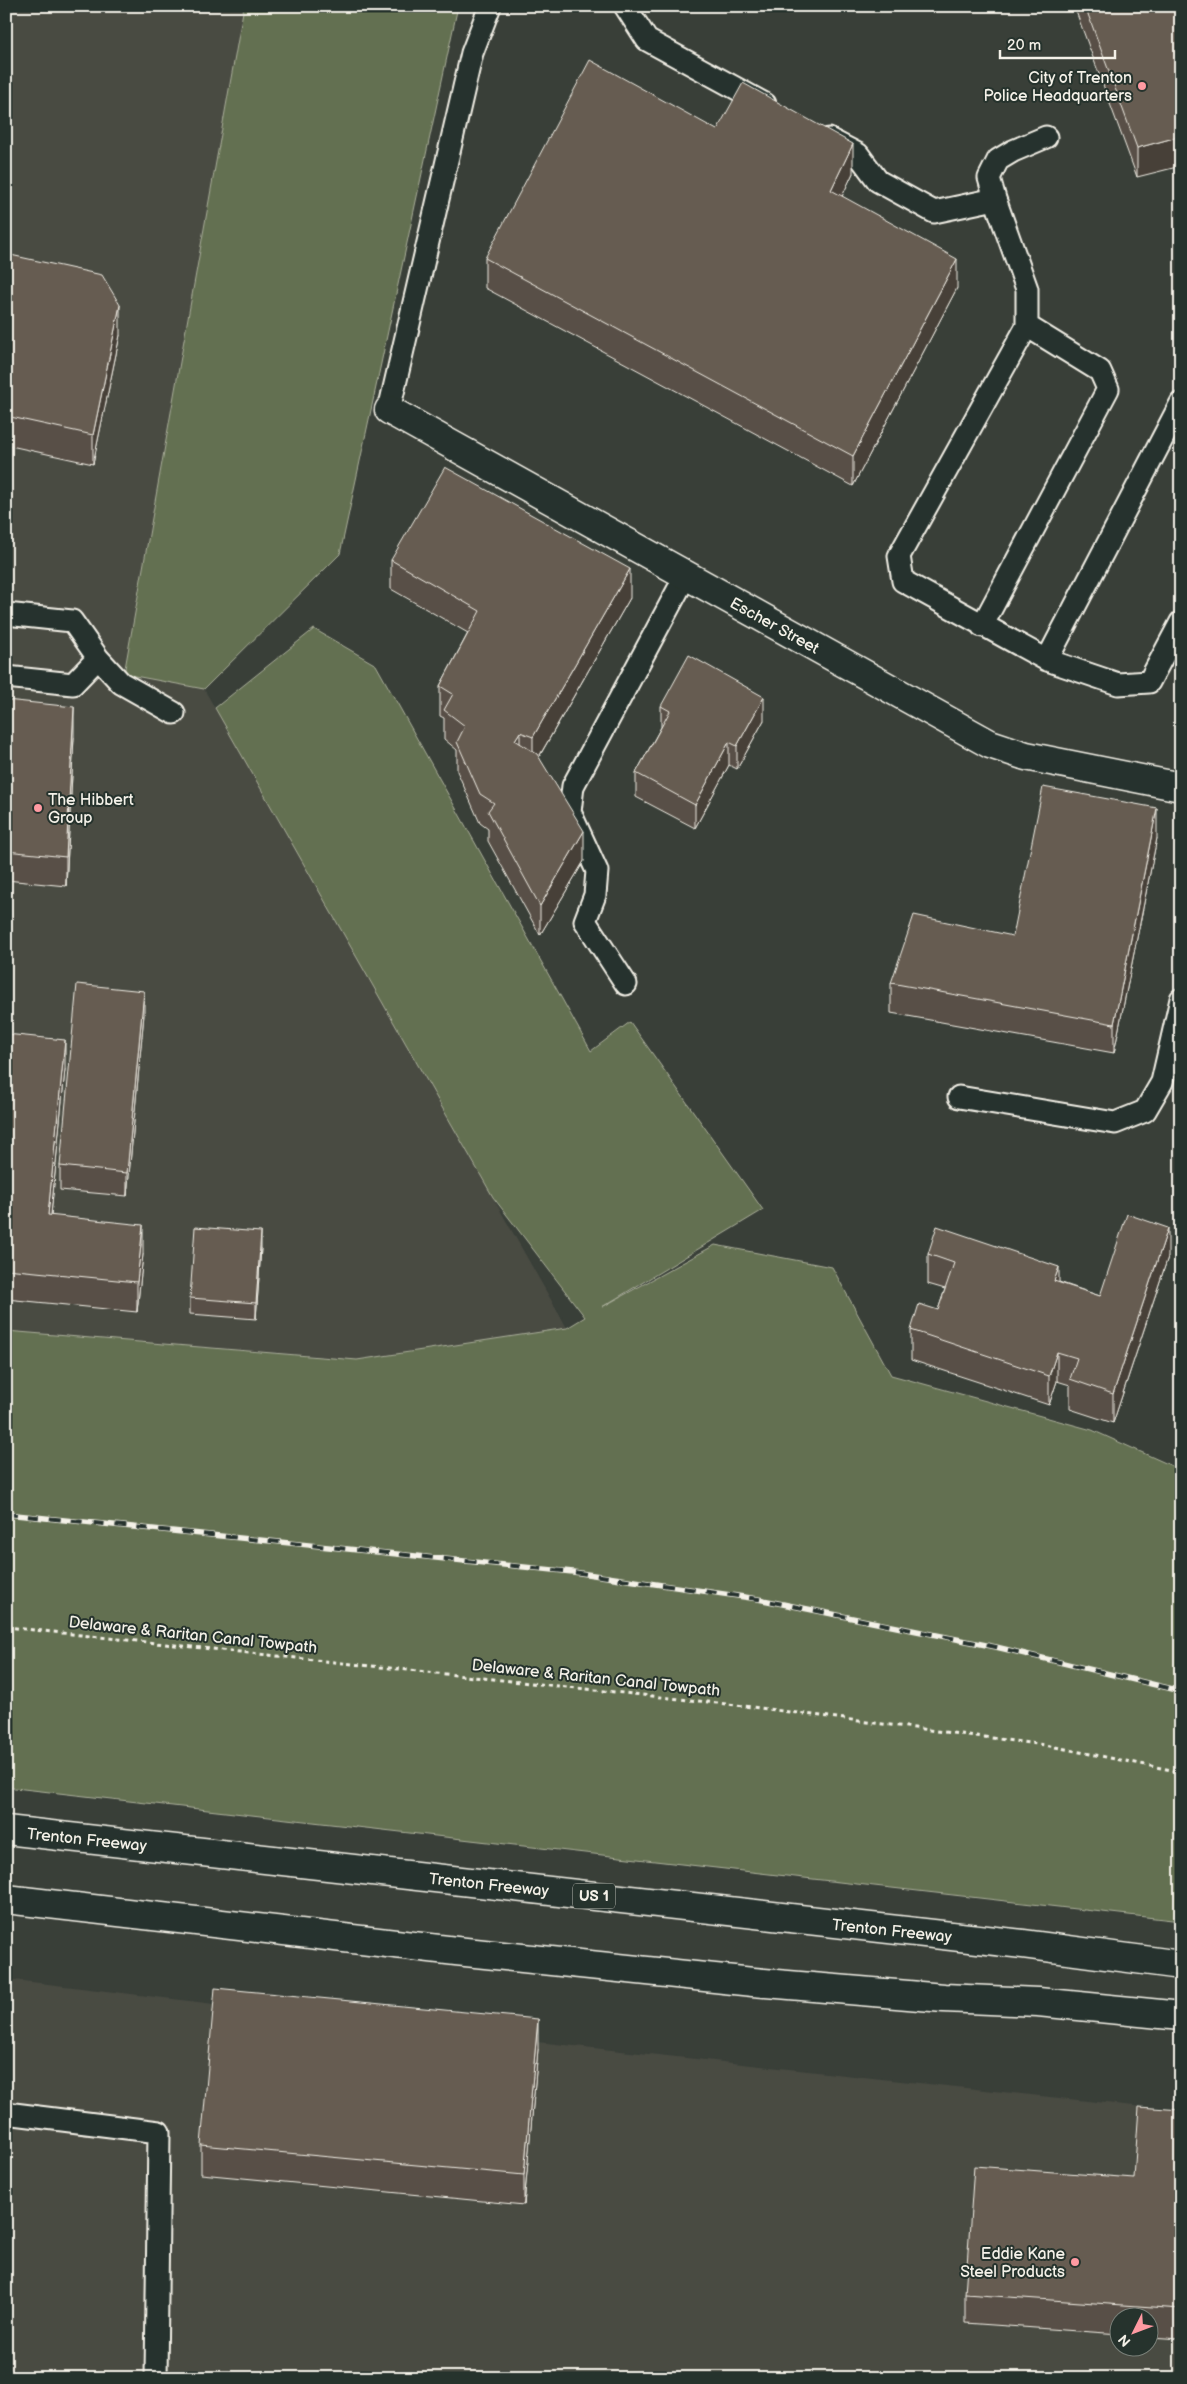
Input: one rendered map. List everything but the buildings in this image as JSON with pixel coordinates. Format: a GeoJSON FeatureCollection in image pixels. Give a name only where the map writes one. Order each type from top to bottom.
{"type":"FeatureCollection","features":[{"type":"Feature","properties":{"kind":"main road","name":"Escher Street"},"geometry":{"type":"LineString","coordinates":[[389,410],[990,744],[1026,756],[1181,787]]}},
{"type":"Feature","properties":{"kind":"main road","name":"Trenton Freeway"},"geometry":{"type":"LineString","coordinates":[[6,1830],[1023,1944],[1181,1964]]}},
{"type":"Feature","properties":{"kind":"main road"},"geometry":{"type":"LineString","coordinates":[[6,1899],[456,1951],[754,1982],[944,1998],[1038,2002],[1181,2016]]}},
{"type":"Feature","properties":{"kind":"lane"},"geometry":{"type":"LineString","coordinates":[[389,410],[472,53],[490,6]]}},
{"type":"Feature","properties":{"kind":"lane"},"geometry":{"type":"LineString","coordinates":[[625,6],[646,40],[782,113]]}},
{"type":"Feature","properties":{"kind":"lane"},"geometry":{"type":"LineString","coordinates":[[816,131],[858,154],[878,181],[934,212],[994,199]]}},
{"type":"Feature","properties":{"kind":"lane"},"geometry":{"type":"LineString","coordinates":[[1046,137],[1013,151],[998,160],[989,178],[994,199],[1027,288],[1027,326],[900,556],[903,581],[1047,660],[1118,684],[1149,682],[1181,622]]}},
{"type":"Feature","properties":{"kind":"lane"},"geometry":{"type":"LineString","coordinates":[[982,626],[1108,389],[1100,371],[1027,326]]}},
{"type":"Feature","properties":{"kind":"lane"},"geometry":{"type":"LineString","coordinates":[[1047,660],[1181,403]]}},
{"type":"Feature","properties":{"kind":"lane"},"geometry":{"type":"LineString","coordinates":[[626,984],[586,921],[595,895],[597,871],[570,812],[573,786],[686,575]]}},
{"type":"Feature","properties":{"kind":"lane"},"geometry":{"type":"LineString","coordinates":[[6,614],[72,621],[98,658],[121,683],[174,712]]}},
{"type":"Feature","properties":{"kind":"lane"},"geometry":{"type":"LineString","coordinates":[[6,677],[73,684],[98,658]]}},
{"type":"Feature","properties":{"kind":"lane"},"geometry":{"type":"LineString","coordinates":[[960,1097],[1115,1123],[1145,1111],[1162,1082],[1181,999]]}},
{"type":"Feature","properties":{"kind":"lane"},"geometry":{"type":"LineString","coordinates":[[6,2113],[159,2132],[156,2378]]}},
{"type":"Feature","properties":{"kind":"path","name":"Delaware & Raritan Canal Towpath"},"geometry":{"type":"LineString","coordinates":[[6,1627],[736,1705],[1045,1745],[1181,1772]]}},
{"type":"Feature","properties":{"kind":"shaded area"},"geometry":{"type":"Polygon","coordinates":[[[6,6],[244,6],[124,674],[204,689],[567,1328],[357,1360],[6,1331],[6,6]]]}},
{"type":"Feature","properties":{"kind":"shaded area"},"geometry":{"type":"Polygon","coordinates":[[[6,1979],[463,2034],[1181,2111],[1181,2378],[6,2378],[6,1979]]]}},
{"type":"Feature","properties":{"kind":"green space"},"geometry":{"type":"Polygon","coordinates":[[[244,6],[458,6],[340,554],[204,689],[124,674],[244,6]]]}},
{"type":"Feature","properties":{"kind":"green space"},"geometry":{"type":"Polygon","coordinates":[[[314,629],[376,665],[591,1051],[630,1022],[763,1210],[602,1307],[715,1245],[832,1267],[891,1375],[1092,1430],[1181,1470],[1181,1921],[6,1787],[6,1331],[357,1360],[567,1328],[585,1317],[493,1197],[215,708],[314,629]]]}},
{"type":"Feature","properties":{"kind":"railway"},"geometry":{"type":"LineString","coordinates":[[6,1514],[573,1572],[758,1599],[996,1647],[1181,1691]]}},
{"type":"Feature","properties":{"kind":"place","name":"City of Trenton Police Headquarters"},"geometry":{"type":"Point","coordinates":[1142,86]}},
{"type":"Feature","properties":{"kind":"place","name":"The Hibbert Group"},"geometry":{"type":"Point","coordinates":[38,808]}},
{"type":"Feature","properties":{"kind":"place","name":"Eddie Kane Steel Products"},"geometry":{"type":"Point","coordinates":[1075,2262]}}]}
